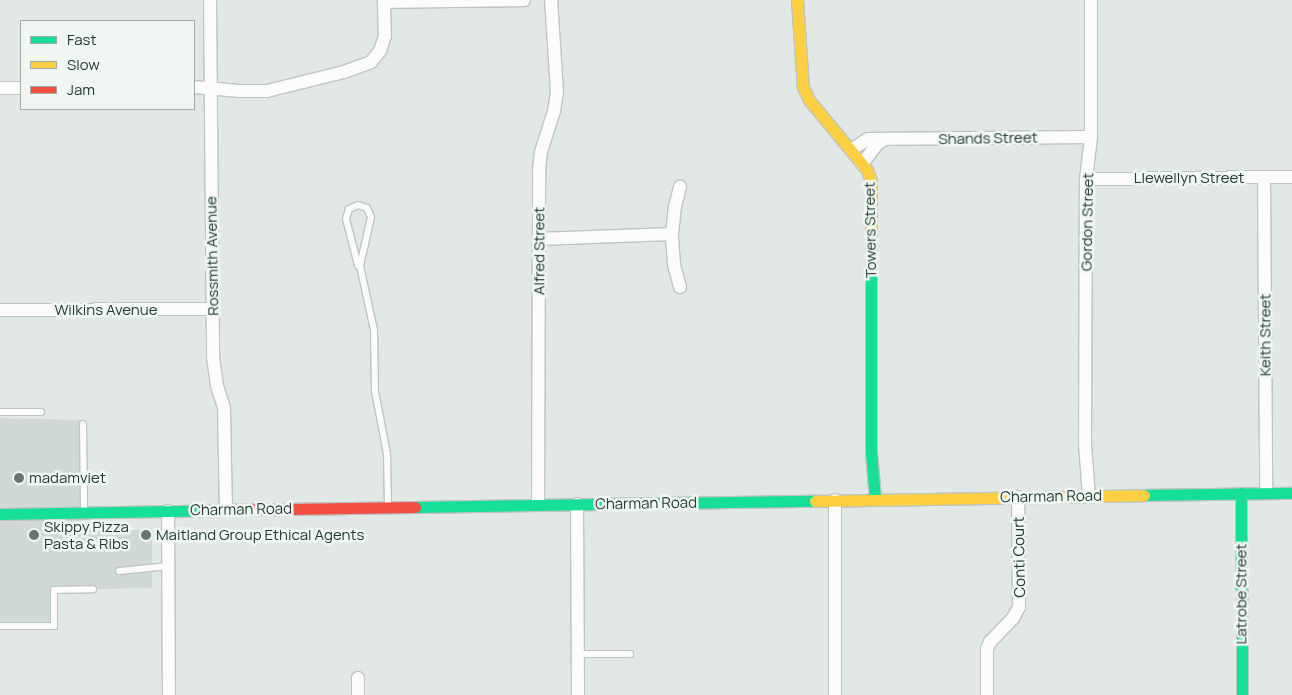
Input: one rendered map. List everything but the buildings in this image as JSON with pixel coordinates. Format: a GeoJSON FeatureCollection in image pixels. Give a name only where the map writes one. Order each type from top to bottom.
{"type":"FeatureCollection","features":[{"type":"Feature","properties":{"kind":"main road","name":"Towers Street"},"geometry":{"type":"LineString","coordinates":[[797,0],[803,87],[810,100],[862,164],[869,175],[872,192],[871,452]]}},
{"type":"Feature","properties":{"kind":"main road","name":"Charman Road"},"geometry":{"type":"LineString","coordinates":[[0,514],[1292,493]]}},
{"type":"Feature","properties":{"kind":"main road","name":"Latrobe Street"},"geometry":{"type":"LineString","coordinates":[[1240,494],[1242,695]]}},
{"type":"Feature","properties":{"kind":"street","name":"Rossmith Avenue"},"geometry":{"type":"LineString","coordinates":[[210,0],[214,370],[224,408],[226,510]]}},
{"type":"Feature","properties":{"kind":"street"},"geometry":{"type":"LineString","coordinates":[[195,87],[267,91],[344,72],[371,62],[380,51],[385,36],[384,1],[524,0]]}},
{"type":"Feature","properties":{"kind":"street","name":"Alfred Street"},"geometry":{"type":"LineString","coordinates":[[538,504],[541,152],[554,111],[557,92],[551,0]]}},
{"type":"Feature","properties":{"kind":"street","name":"Gordon Street"},"geometry":{"type":"LineString","coordinates":[[1085,496],[1086,179],[1091,137],[1091,0]]}},
{"type":"Feature","properties":{"kind":"street"},"geometry":{"type":"LineString","coordinates":[[0,88],[20,88]]}},
{"type":"Feature","properties":{"kind":"street","name":"Shands Street"},"geometry":{"type":"LineString","coordinates":[[851,150],[864,140],[1091,137]]}},
{"type":"Feature","properties":{"kind":"street"},"geometry":{"type":"LineString","coordinates":[[862,164],[877,144],[885,139]]}},
{"type":"Feature","properties":{"kind":"street","name":"Keith Street"},"geometry":{"type":"LineString","coordinates":[[1264,178],[1266,493]]}},
{"type":"Feature","properties":{"kind":"street","name":"Llewellyn Street"},"geometry":{"type":"LineString","coordinates":[[1086,179],[1292,178]]}},
{"type":"Feature","properties":{"kind":"street"},"geometry":{"type":"LineString","coordinates":[[680,187],[675,207],[672,234],[674,265],[680,287]]}},
{"type":"Feature","properties":{"kind":"street"},"geometry":{"type":"LineString","coordinates":[[539,239],[672,234]]}},
{"type":"Feature","properties":{"kind":"street","name":"Wilkins Avenue"},"geometry":{"type":"LineString","coordinates":[[0,310],[213,309]]}},
{"type":"Feature","properties":{"kind":"street","name":"Towers Street"},"geometry":{"type":"LineString","coordinates":[[871,452],[871,499]]}},
{"type":"Feature","properties":{"kind":"street","name":"Conti Court"},"geometry":{"type":"LineString","coordinates":[[987,695],[987,649],[990,642],[1013,618],[1019,607],[1018,497]]}},
{"type":"Feature","properties":{"kind":"street"},"geometry":{"type":"LineString","coordinates":[[835,500],[835,695]]}},
{"type":"Feature","properties":{"kind":"street"},"geometry":{"type":"LineString","coordinates":[[576,504],[578,695]]}},
{"type":"Feature","properties":{"kind":"street"},"geometry":{"type":"LineString","coordinates":[[168,511],[169,695]]}},
{"type":"Feature","properties":{"kind":"street"},"geometry":{"type":"LineString","coordinates":[[358,678],[358,695]]}},
{"type":"Feature","properties":{"kind":"lane"},"geometry":{"type":"LineString","coordinates":[[360,266],[371,216],[367,208],[358,205],[349,209],[346,219],[358,265],[360,266],[374,330],[375,392],[387,454],[388,507]]}},
{"type":"Feature","properties":{"kind":"lane"},"geometry":{"type":"LineString","coordinates":[[0,412],[41,412]]}},
{"type":"Feature","properties":{"kind":"lane"},"geometry":{"type":"LineString","coordinates":[[83,424],[84,513]]}},
{"type":"Feature","properties":{"kind":"lane"},"geometry":{"type":"LineString","coordinates":[[119,571],[168,566]]}},
{"type":"Feature","properties":{"kind":"lane"},"geometry":{"type":"LineString","coordinates":[[0,626],[54,626],[54,590],[93,589]]}},
{"type":"Feature","properties":{"kind":"lane"},"geometry":{"type":"LineString","coordinates":[[578,654],[630,654]]}},
{"type":"Feature","properties":{"kind":"shaded area"},"geometry":{"type":"Polygon","coordinates":[[[0,418],[81,420],[83,531],[144,530],[152,538],[152,588],[54,590],[54,626],[0,626],[0,418]]]}},
{"type":"Feature","properties":{"kind":"traffic: fast"},"geometry":{"type":"LineString","coordinates":[[871,240],[871,452],[875,499]]}},
{"type":"Feature","properties":{"kind":"traffic: fast"},"geometry":{"type":"LineString","coordinates":[[1241,493],[1242,695]]}},
{"type":"Feature","properties":{"kind":"traffic: fast"},"geometry":{"type":"LineString","coordinates":[[1144,495],[1292,493]]}},
{"type":"Feature","properties":{"kind":"traffic: fast"},"geometry":{"type":"LineString","coordinates":[[415,507],[815,501]]}},
{"type":"Feature","properties":{"kind":"traffic: fast"},"geometry":{"type":"LineString","coordinates":[[0,514],[222,510]]}},
{"type":"Feature","properties":{"kind":"traffic: slow"},"geometry":{"type":"LineString","coordinates":[[797,0],[803,87],[809,100],[867,170],[871,181],[871,240]]}},
{"type":"Feature","properties":{"kind":"traffic: slow"},"geometry":{"type":"LineString","coordinates":[[815,501],[1144,495]]}},
{"type":"Feature","properties":{"kind":"traffic: jam"},"geometry":{"type":"LineString","coordinates":[[222,510],[415,507]]}},
{"type":"Feature","properties":{"kind":"place","name":"madamviet"},"geometry":{"type":"Point","coordinates":[19,478]}},
{"type":"Feature","properties":{"kind":"place","name":"Skippy Pizza Pasta & Ribs"},"geometry":{"type":"Point","coordinates":[34,535]}},
{"type":"Feature","properties":{"kind":"place","name":"Maitland Group Ethical Agents"},"geometry":{"type":"Point","coordinates":[146,535]}}]}
